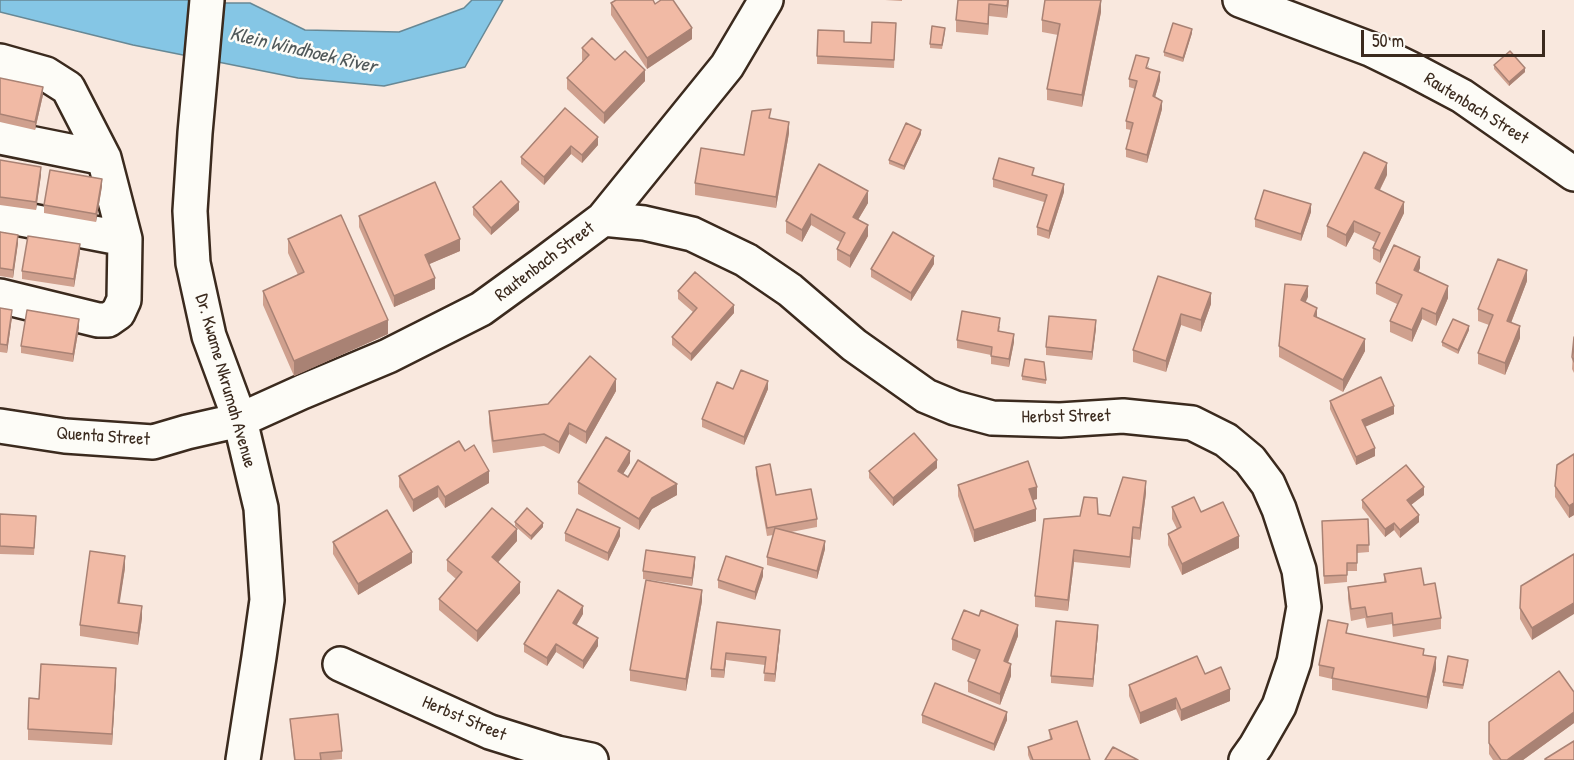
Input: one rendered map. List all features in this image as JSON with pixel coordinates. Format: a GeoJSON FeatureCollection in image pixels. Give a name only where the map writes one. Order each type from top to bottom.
{"type":"FeatureCollection","features":[{"type":"Feature","properties":{"kind":"street","name":"Dr. Kwame Nkrumah Avenue"},"geometry":{"type":"LineString","coordinates":[[207,0],[190,211],[192,263],[209,336],[240,420],[261,508],[267,600],[243,760]]}},
{"type":"Feature","properties":{"kind":"street","name":"Rautenbach Street"},"geometry":{"type":"LineString","coordinates":[[240,420],[388,356],[481,309],[603,219],[727,66],[766,0]]}},
{"type":"Feature","properties":{"kind":"street","name":"Rautenbach Street"},"geometry":{"type":"LineString","coordinates":[[1240,0],[1370,49],[1421,74],[1462,96],[1574,174]]}},
{"type":"Feature","properties":{"kind":"street"},"geometry":{"type":"LineString","coordinates":[[0,61],[46,74],[68,88],[104,158],[125,239],[124,300],[118,313],[108,321],[0,296]]}},
{"type":"Feature","properties":{"kind":"street"},"geometry":{"type":"LineString","coordinates":[[0,137],[104,158]]}},
{"type":"Feature","properties":{"kind":"street"},"geometry":{"type":"LineString","coordinates":[[0,215],[125,239]]}},
{"type":"Feature","properties":{"kind":"street","name":"Herbst Street"},"geometry":{"type":"LineString","coordinates":[[603,219],[644,223],[692,234],[746,260],[790,290],[854,345],[926,396],[955,408],[992,418],[1060,420],[1123,416],[1192,423],[1226,441],[1250,460],[1268,484],[1279,509],[1299,570],[1304,607],[1294,662],[1279,706],[1246,760]]}},
{"type":"Feature","properties":{"kind":"street","name":"Quenta Street"},"geometry":{"type":"LineString","coordinates":[[0,426],[65,436],[153,442],[240,420]]}},
{"type":"Feature","properties":{"kind":"street","name":"Herbst Street"},"geometry":{"type":"LineString","coordinates":[[340,664],[490,732],[557,753],[591,760]]}},
{"type":"Feature","properties":{"kind":"water","name":"Klein Windhoek River"},"geometry":{"type":"Polygon","coordinates":[[[0,0],[193,0],[201,3],[250,3],[305,30],[399,32],[464,8],[472,0],[503,0],[465,67],[384,86],[298,78],[133,45],[0,12],[0,0]]]}},
{"type":"Feature","properties":{"kind":"building"},"geometry":{"type":"Polygon","coordinates":[[[616,0],[653,0],[655,4],[661,0],[673,0],[692,28],[647,58],[611,3],[616,0]]]}},
{"type":"Feature","properties":{"kind":"building"},"geometry":{"type":"Polygon","coordinates":[[[958,0],[1008,0],[1007,6],[989,4],[988,24],[956,20],[958,0]]]}},
{"type":"Feature","properties":{"kind":"building"},"geometry":{"type":"Polygon","coordinates":[[[1045,0],[1101,0],[1082,95],[1047,89],[1060,24],[1042,20],[1045,0]]]}},
{"type":"Feature","properties":{"kind":"building"},"geometry":{"type":"Polygon","coordinates":[[[872,22],[896,23],[894,60],[817,56],[818,30],[844,31],[844,42],[871,43],[872,22]]]}},
{"type":"Feature","properties":{"kind":"building"},"geometry":{"type":"Polygon","coordinates":[[[1173,23],[1192,29],[1183,58],[1164,52],[1173,23]]]}},
{"type":"Feature","properties":{"kind":"building"},"geometry":{"type":"Polygon","coordinates":[[[932,26],[945,28],[942,45],[930,44],[932,26]]]}},
{"type":"Feature","properties":{"kind":"building"},"geometry":{"type":"Polygon","coordinates":[[[592,38],[615,60],[625,51],[645,70],[604,113],[567,78],[589,55],[582,48],[592,38]]]}},
{"type":"Feature","properties":{"kind":"building"},"geometry":{"type":"Polygon","coordinates":[[[1510,51],[1525,68],[1509,82],[1494,65],[1510,51]]]}},
{"type":"Feature","properties":{"kind":"building"},"geometry":{"type":"Polygon","coordinates":[[[1136,55],[1149,58],[1146,68],[1160,72],[1153,96],[1162,101],[1147,155],[1126,149],[1133,123],[1126,121],[1137,81],[1129,79],[1136,55]]]}},
{"type":"Feature","properties":{"kind":"building"},"geometry":{"type":"Polygon","coordinates":[[[0,78],[43,87],[35,122],[0,114],[0,78]]]}},
{"type":"Feature","properties":{"kind":"building"},"geometry":{"type":"Polygon","coordinates":[[[565,108],[598,137],[582,155],[571,146],[544,177],[521,157],[565,108]]]}},
{"type":"Feature","properties":{"kind":"building"},"geometry":{"type":"Polygon","coordinates":[[[771,109],[769,118],[789,122],[776,197],[695,183],[701,148],[744,155],[752,111],[771,109]]]}},
{"type":"Feature","properties":{"kind":"building"},"geometry":{"type":"Polygon","coordinates":[[[906,123],[921,130],[904,166],[889,160],[906,123]]]}},
{"type":"Feature","properties":{"kind":"building"},"geometry":{"type":"Polygon","coordinates":[[[1364,152],[1387,163],[1375,188],[1404,202],[1380,251],[1373,248],[1380,233],[1354,221],[1346,235],[1327,226],[1364,152]]]}},
{"type":"Feature","properties":{"kind":"building"},"geometry":{"type":"Polygon","coordinates":[[[999,158],[1034,168],[1032,175],[1064,184],[1049,231],[1037,227],[1047,195],[993,179],[999,158]]]}},
{"type":"Feature","properties":{"kind":"building"},"geometry":{"type":"Polygon","coordinates":[[[0,160],[41,167],[36,202],[0,197],[0,160]]]}},
{"type":"Feature","properties":{"kind":"building"},"geometry":{"type":"Polygon","coordinates":[[[819,164],[868,191],[853,217],[868,225],[850,256],[837,249],[845,233],[811,214],[802,230],[786,221],[819,164]]]}},
{"type":"Feature","properties":{"kind":"building"},"geometry":{"type":"Polygon","coordinates":[[[50,170],[102,179],[96,214],[44,205],[50,170]]]}},
{"type":"Feature","properties":{"kind":"building"},"geometry":{"type":"Polygon","coordinates":[[[501,181],[519,202],[491,228],[473,207],[501,181]]]}},
{"type":"Feature","properties":{"kind":"building"},"geometry":{"type":"Polygon","coordinates":[[[435,182],[460,239],[425,255],[435,278],[394,296],[359,216],[435,182]]]}},
{"type":"Feature","properties":{"kind":"building"},"geometry":{"type":"Polygon","coordinates":[[[1264,190],[1311,204],[1301,234],[1255,219],[1264,190]]]}},
{"type":"Feature","properties":{"kind":"building"},"geometry":{"type":"Polygon","coordinates":[[[341,215],[388,320],[294,361],[263,291],[304,272],[288,239],[341,215]]]}},
{"type":"Feature","properties":{"kind":"building"},"geometry":{"type":"Polygon","coordinates":[[[0,232],[18,235],[13,270],[0,268],[0,232]]]}},
{"type":"Feature","properties":{"kind":"building"},"geometry":{"type":"Polygon","coordinates":[[[893,232],[934,256],[911,293],[871,269],[893,232]]]}},
{"type":"Feature","properties":{"kind":"building"},"geometry":{"type":"Polygon","coordinates":[[[28,236],[80,244],[74,279],[22,271],[28,236]]]}},
{"type":"Feature","properties":{"kind":"building"},"geometry":{"type":"Polygon","coordinates":[[[1394,245],[1420,257],[1414,270],[1448,286],[1436,314],[1422,308],[1412,330],[1390,321],[1402,295],[1376,283],[1394,245]]]}},
{"type":"Feature","properties":{"kind":"building"},"geometry":{"type":"Polygon","coordinates":[[[1498,259],[1527,270],[1507,321],[1520,326],[1505,363],[1478,353],[1493,315],[1478,309],[1498,259]]]}},
{"type":"Feature","properties":{"kind":"building"},"geometry":{"type":"Polygon","coordinates":[[[695,272],[734,305],[691,354],[672,337],[697,308],[678,291],[695,272]]]}},
{"type":"Feature","properties":{"kind":"building"},"geometry":{"type":"Polygon","coordinates":[[[1158,276],[1211,293],[1201,320],[1181,314],[1166,361],[1133,350],[1158,276]]]}},
{"type":"Feature","properties":{"kind":"building"},"geometry":{"type":"Polygon","coordinates":[[[1285,284],[1308,286],[1301,300],[1317,308],[1314,316],[1365,339],[1343,380],[1279,346],[1285,284]]]}},
{"type":"Feature","properties":{"kind":"building"},"geometry":{"type":"Polygon","coordinates":[[[0,308],[12,310],[7,345],[0,344],[0,308]]]}},
{"type":"Feature","properties":{"kind":"building"},"geometry":{"type":"Polygon","coordinates":[[[27,310],[79,319],[73,354],[21,346],[27,310]]]}},
{"type":"Feature","properties":{"kind":"building"},"geometry":{"type":"Polygon","coordinates":[[[962,311],[1000,318],[998,331],[1014,334],[1009,359],[991,356],[992,347],[957,340],[962,311]]]}},
{"type":"Feature","properties":{"kind":"building"},"geometry":{"type":"Polygon","coordinates":[[[1049,316],[1096,320],[1092,352],[1046,347],[1049,316]]]}},
{"type":"Feature","properties":{"kind":"building"},"geometry":{"type":"Polygon","coordinates":[[[1453,319],[1469,326],[1458,350],[1442,342],[1453,319]]]}},
{"type":"Feature","properties":{"kind":"building"},"geometry":{"type":"Polygon","coordinates":[[[1574,337],[1574,362],[1572,357],[1574,337]]]}},
{"type":"Feature","properties":{"kind":"building"},"geometry":{"type":"Polygon","coordinates":[[[590,356],[616,379],[586,432],[569,423],[559,442],[544,434],[493,441],[489,411],[548,404],[590,356]]]}},
{"type":"Feature","properties":{"kind":"building"},"geometry":{"type":"Polygon","coordinates":[[[1025,359],[1044,362],[1046,380],[1022,376],[1025,359]]]}},
{"type":"Feature","properties":{"kind":"building"},"geometry":{"type":"Polygon","coordinates":[[[741,370],[768,381],[744,437],[702,419],[717,382],[733,389],[741,370]]]}},
{"type":"Feature","properties":{"kind":"building"},"geometry":{"type":"Polygon","coordinates":[[[1381,377],[1394,406],[1362,420],[1375,448],[1356,457],[1330,401],[1381,377]]]}},
{"type":"Feature","properties":{"kind":"building"},"geometry":{"type":"Polygon","coordinates":[[[914,433],[937,460],[893,498],[869,471],[914,433]]]}},
{"type":"Feature","properties":{"kind":"building"},"geometry":{"type":"Polygon","coordinates":[[[606,437],[630,451],[618,471],[628,477],[638,460],[677,484],[652,498],[639,519],[578,482],[606,437]]]}},
{"type":"Feature","properties":{"kind":"building"},"geometry":{"type":"Polygon","coordinates":[[[459,441],[465,451],[474,445],[489,471],[445,497],[438,486],[413,500],[399,476],[459,441]]]}},
{"type":"Feature","properties":{"kind":"building"},"geometry":{"type":"Polygon","coordinates":[[[1574,454],[1574,503],[1569,506],[1555,486],[1557,465],[1574,454]]]}},
{"type":"Feature","properties":{"kind":"building"},"geometry":{"type":"Polygon","coordinates":[[[1028,461],[1037,487],[1029,489],[1036,509],[974,530],[958,485],[1028,461]]]}},
{"type":"Feature","properties":{"kind":"building"},"geometry":{"type":"Polygon","coordinates":[[[770,464],[776,495],[811,489],[817,519],[767,528],[756,467],[770,464]]]}},
{"type":"Feature","properties":{"kind":"building"},"geometry":{"type":"Polygon","coordinates":[[[1406,465],[1424,487],[1407,500],[1419,515],[1400,530],[1394,523],[1385,529],[1362,500],[1406,465]]]}},
{"type":"Feature","properties":{"kind":"building"},"geometry":{"type":"Polygon","coordinates":[[[1123,477],[1146,481],[1140,528],[1133,527],[1130,557],[1074,550],[1068,600],[1035,596],[1044,519],[1080,516],[1084,497],[1097,498],[1098,514],[1110,516],[1123,477]]]}},
{"type":"Feature","properties":{"kind":"building"},"geometry":{"type":"Polygon","coordinates":[[[1194,497],[1201,512],[1223,502],[1239,536],[1182,564],[1168,534],[1181,527],[1172,507],[1194,497]]]}},
{"type":"Feature","properties":{"kind":"building"},"geometry":{"type":"Polygon","coordinates":[[[492,508],[517,529],[492,557],[520,582],[477,631],[439,599],[462,572],[447,560],[492,508]]]}},
{"type":"Feature","properties":{"kind":"building"},"geometry":{"type":"Polygon","coordinates":[[[527,508],[543,523],[531,536],[515,522],[527,508]]]}},
{"type":"Feature","properties":{"kind":"building"},"geometry":{"type":"Polygon","coordinates":[[[577,509],[620,528],[608,553],[565,533],[577,509]]]}},
{"type":"Feature","properties":{"kind":"building"},"geometry":{"type":"Polygon","coordinates":[[[387,510],[412,552],[358,584],[333,542],[387,510]]]}},
{"type":"Feature","properties":{"kind":"building"},"geometry":{"type":"Polygon","coordinates":[[[0,514],[36,516],[34,548],[0,546],[0,514]]]}},
{"type":"Feature","properties":{"kind":"building"},"geometry":{"type":"Polygon","coordinates":[[[1368,519],[1369,545],[1357,545],[1357,563],[1347,563],[1347,575],[1324,576],[1322,521],[1368,519]]]}},
{"type":"Feature","properties":{"kind":"building"},"geometry":{"type":"Polygon","coordinates":[[[775,528],[825,541],[817,571],[767,557],[775,528]]]}},
{"type":"Feature","properties":{"kind":"building"},"geometry":{"type":"Polygon","coordinates":[[[646,550],[695,557],[692,578],[643,571],[646,550]]]}},
{"type":"Feature","properties":{"kind":"building"},"geometry":{"type":"Polygon","coordinates":[[[90,551],[125,556],[118,603],[142,606],[138,633],[80,625],[90,551]]]}},
{"type":"Feature","properties":{"kind":"building"},"geometry":{"type":"Polygon","coordinates":[[[1574,554],[1574,603],[1532,628],[1520,608],[1521,586],[1574,554]]]}},
{"type":"Feature","properties":{"kind":"building"},"geometry":{"type":"Polygon","coordinates":[[[726,556],[763,568],[755,592],[718,580],[726,556]]]}},
{"type":"Feature","properties":{"kind":"building"},"geometry":{"type":"Polygon","coordinates":[[[1421,568],[1424,585],[1435,583],[1441,618],[1393,625],[1392,613],[1367,617],[1365,607],[1351,609],[1348,587],[1386,582],[1384,574],[1421,568]]]}},
{"type":"Feature","properties":{"kind":"building"},"geometry":{"type":"Polygon","coordinates":[[[646,580],[702,590],[686,679],[630,670],[646,580]]]}},
{"type":"Feature","properties":{"kind":"building"},"geometry":{"type":"Polygon","coordinates":[[[558,590],[583,606],[573,623],[598,638],[583,661],[556,644],[547,658],[524,644],[558,590]]]}},
{"type":"Feature","properties":{"kind":"building"},"geometry":{"type":"Polygon","coordinates":[[[964,610],[979,616],[981,610],[1018,625],[1004,661],[1011,664],[1000,694],[968,681],[980,650],[952,639],[964,610]]]}},
{"type":"Feature","properties":{"kind":"building"},"geometry":{"type":"Polygon","coordinates":[[[1328,620],[1348,624],[1346,633],[1424,649],[1423,655],[1436,657],[1427,697],[1332,678],[1334,668],[1319,665],[1328,620]]]}},
{"type":"Feature","properties":{"kind":"building"},"geometry":{"type":"Polygon","coordinates":[[[1056,621],[1098,625],[1093,679],[1051,676],[1056,621]]]}},
{"type":"Feature","properties":{"kind":"building"},"geometry":{"type":"Polygon","coordinates":[[[717,622],[780,630],[775,674],[764,673],[766,657],[726,653],[724,670],[711,669],[717,622]]]}},
{"type":"Feature","properties":{"kind":"building"},"geometry":{"type":"Polygon","coordinates":[[[1197,656],[1205,674],[1221,667],[1230,689],[1181,710],[1176,698],[1140,713],[1129,685],[1197,656]]]}},
{"type":"Feature","properties":{"kind":"building"},"geometry":{"type":"Polygon","coordinates":[[[1448,656],[1468,660],[1463,685],[1443,682],[1448,656]]]}},
{"type":"Feature","properties":{"kind":"building"},"geometry":{"type":"Polygon","coordinates":[[[41,664],[116,668],[112,734],[28,729],[29,698],[39,699],[41,664]]]}},
{"type":"Feature","properties":{"kind":"building"},"geometry":{"type":"Polygon","coordinates":[[[1559,671],[1574,692],[1574,712],[1507,760],[1501,760],[1489,743],[1489,722],[1559,671]]]}},
{"type":"Feature","properties":{"kind":"building"},"geometry":{"type":"Polygon","coordinates":[[[935,683],[1007,712],[994,744],[922,715],[935,683]]]}},
{"type":"Feature","properties":{"kind":"building"},"geometry":{"type":"Polygon","coordinates":[[[338,714],[342,751],[320,753],[321,760],[295,760],[290,719],[338,714]]]}},
{"type":"Feature","properties":{"kind":"building"},"geometry":{"type":"Polygon","coordinates":[[[1077,721],[1090,760],[1033,760],[1028,747],[1052,739],[1049,730],[1077,721]]]}},
{"type":"Feature","properties":{"kind":"building"},"geometry":{"type":"Polygon","coordinates":[[[1574,741],[1574,760],[1545,760],[1545,759],[1574,741]]]}},
{"type":"Feature","properties":{"kind":"building"},"geometry":{"type":"Polygon","coordinates":[[[1113,747],[1138,760],[1105,760],[1113,747]]]}}]}
